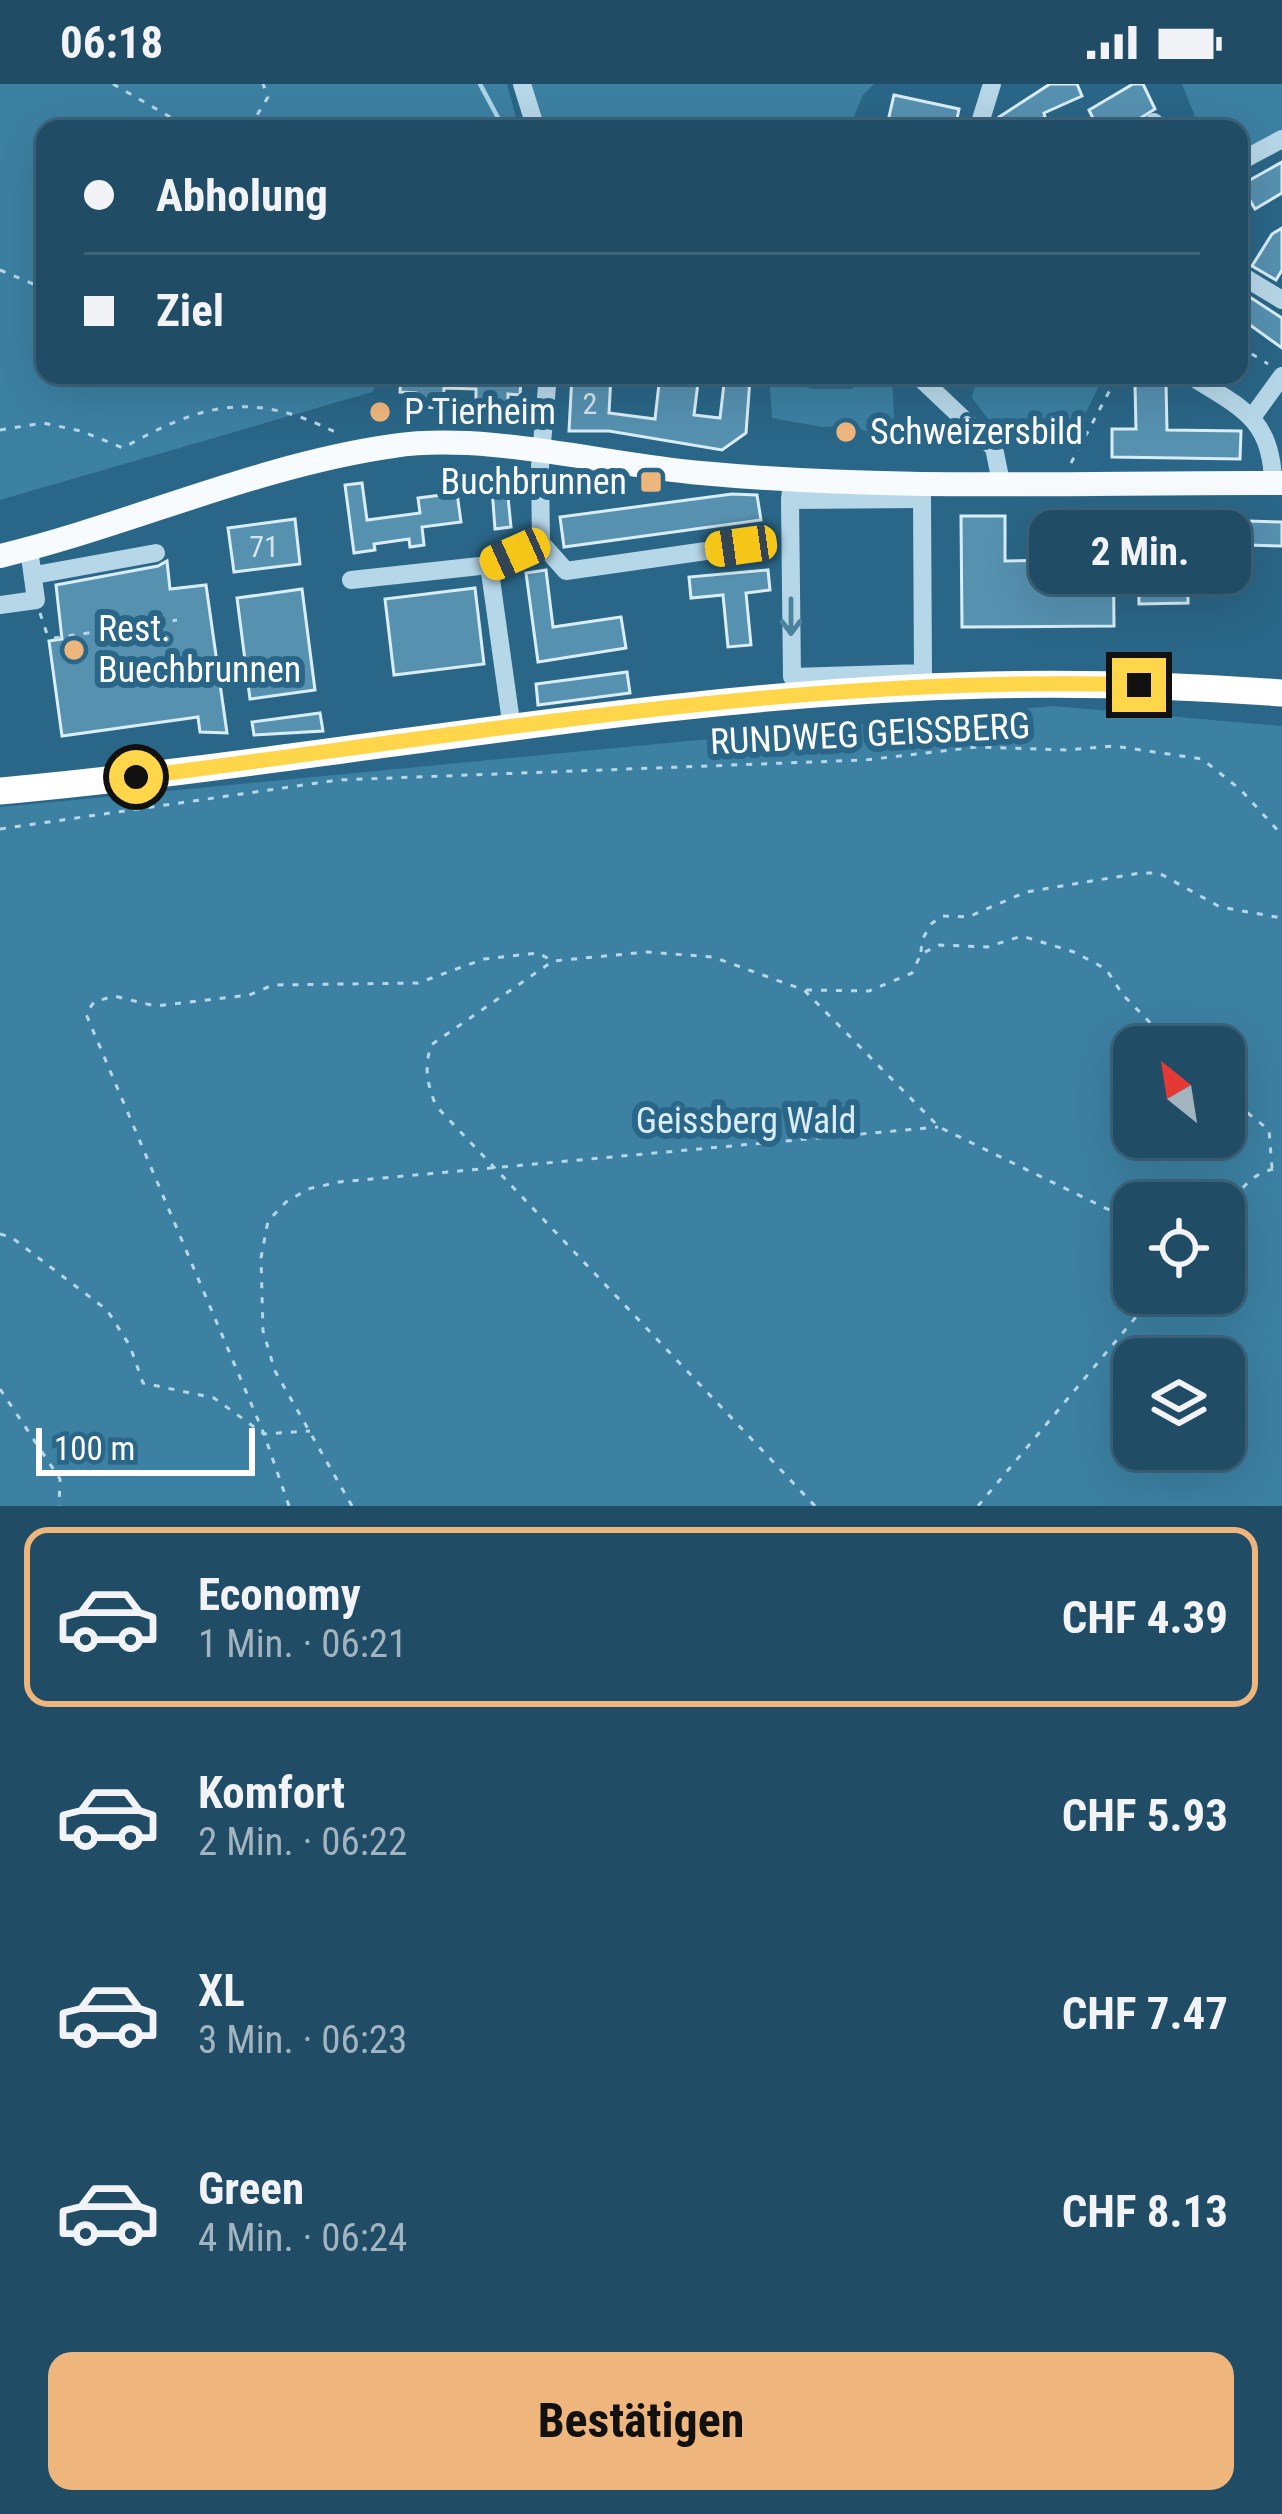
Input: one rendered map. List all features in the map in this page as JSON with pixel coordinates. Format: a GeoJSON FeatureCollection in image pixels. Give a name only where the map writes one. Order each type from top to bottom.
{"type":"FeatureCollection","features":[{"type":"Feature","properties":{"kind":"highway"},"geometry":{"type":"LineString","coordinates":[[0,791],[749,701],[953,686],[1111,684],[1282,693]]}},
{"type":"Feature","properties":{"kind":"main road"},"geometry":{"type":"LineString","coordinates":[[0,556],[342,455],[398,445],[471,444],[791,489],[922,490],[1001,482],[1277,483]]}},
{"type":"Feature","properties":{"kind":"street"},"geometry":{"type":"LineString","coordinates":[[522,84],[533,120]]}},
{"type":"Feature","properties":{"kind":"street"},"geometry":{"type":"LineString","coordinates":[[981,120],[992,84]]}},
{"type":"Feature","properties":{"kind":"street"},"geometry":{"type":"LineString","coordinates":[[1248,157],[1282,140]]}},
{"type":"Feature","properties":{"kind":"street"},"geometry":{"type":"LineString","coordinates":[[1248,279],[1282,300]]}},
{"type":"Feature","properties":{"kind":"street"},"geometry":{"type":"LineString","coordinates":[[1253,416],[1282,374]]}},
{"type":"Feature","properties":{"kind":"street"},"geometry":{"type":"LineString","coordinates":[[547,384],[541,543],[566,571],[741,546]]}},
{"type":"Feature","properties":{"kind":"street"},"geometry":{"type":"LineString","coordinates":[[926,384],[994,448],[1001,482]]}},
{"type":"Feature","properties":{"kind":"street"},"geometry":{"type":"LineString","coordinates":[[1203,384],[1253,416],[1268,440],[1277,483]]}},
{"type":"Feature","properties":{"kind":"street"},"geometry":{"type":"LineString","coordinates":[[791,489],[792,677],[923,673],[922,490]]}},
{"type":"Feature","properties":{"kind":"street"},"geometry":{"type":"LineString","coordinates":[[351,580],[489,566],[541,543]]}},
{"type":"Feature","properties":{"kind":"street"},"geometry":{"type":"LineString","coordinates":[[0,604],[36,600],[29,549]]}},
{"type":"Feature","properties":{"kind":"street"},"geometry":{"type":"LineString","coordinates":[[34,575],[156,553]]}},
{"type":"Feature","properties":{"kind":"street"},"geometry":{"type":"LineString","coordinates":[[489,566],[512,729]]}},
{"type":"Feature","properties":{"kind":"path"},"geometry":{"type":"LineString","coordinates":[[113,84],[175,120]]}},
{"type":"Feature","properties":{"kind":"path"},"geometry":{"type":"LineString","coordinates":[[254,120],[268,97],[263,84]]}},
{"type":"Feature","properties":{"kind":"path"},"geometry":{"type":"LineString","coordinates":[[0,270],[36,285]]}},
{"type":"Feature","properties":{"kind":"path"},"geometry":{"type":"LineString","coordinates":[[1248,352],[1282,374]]}},
{"type":"Feature","properties":{"kind":"path"},"geometry":{"type":"LineString","coordinates":[[1061,482],[1113,384]]}},
{"type":"Feature","properties":{"kind":"path"},"geometry":{"type":"LineString","coordinates":[[0,430],[43,423],[81,431],[123,448],[174,419],[221,405],[301,415],[334,432],[342,455]]}},
{"type":"Feature","properties":{"kind":"path"},"geometry":{"type":"LineString","coordinates":[[36,600],[47,634],[54,638],[178,620]]}},
{"type":"Feature","properties":{"kind":"path","name":"RUNDWEG GEISSBERG"},"geometry":{"type":"LineString","coordinates":[[1,830],[338,780],[865,760],[976,747],[1066,750],[1114,746],[1202,759],[1241,790],[1282,835]]}},
{"type":"Feature","properties":{"kind":"path"},"geometry":{"type":"LineString","coordinates":[[815,1506],[436,1106],[425,1065],[431,1045],[553,961],[647,952],[712,957],[804,990],[869,991],[911,973],[922,940],[943,916],[968,916],[1025,892],[1140,873],[1159,873],[1220,907],[1282,918]]}},
{"type":"Feature","properties":{"kind":"path"},"geometry":{"type":"LineString","coordinates":[[921,954],[939,945],[987,947],[1022,936],[1075,952],[1106,969],[1154,1026]]}},
{"type":"Feature","properties":{"kind":"path"},"geometry":{"type":"LineString","coordinates":[[289,1506],[264,1434],[86,1014],[94,1002],[114,996],[155,1006],[249,995],[273,985],[418,983],[484,959],[538,953],[553,961]]}},
{"type":"Feature","properties":{"kind":"path"},"geometry":{"type":"LineString","coordinates":[[804,990],[939,1126],[1113,1212]]}},
{"type":"Feature","properties":{"kind":"path"},"geometry":{"type":"LineString","coordinates":[[1245,1111],[1269,1130],[1272,1168]]}},
{"type":"Feature","properties":{"kind":"path"},"geometry":{"type":"LineString","coordinates":[[352,1506],[275,1371],[263,1331],[262,1258],[268,1221],[286,1202],[308,1189],[339,1182],[939,1126]]}},
{"type":"Feature","properties":{"kind":"path"},"geometry":{"type":"LineString","coordinates":[[1245,1186],[1272,1168],[1282,1169]]}},
{"type":"Feature","properties":{"kind":"path"},"geometry":{"type":"LineString","coordinates":[[0,1234],[11,1237],[107,1310],[130,1346],[143,1383],[214,1398],[264,1434],[311,1431]]}},
{"type":"Feature","properties":{"kind":"path"},"geometry":{"type":"LineString","coordinates":[[978,1506],[1138,1314]]}},
{"type":"Feature","properties":{"kind":"path"},"geometry":{"type":"LineString","coordinates":[[0,1388],[60,1479],[58,1506]]}},
{"type":"Feature","properties":{"kind":"green space"},"geometry":{"type":"Polygon","coordinates":[[[0,84],[507,84],[517,120],[36,120],[36,384],[378,384],[372,392],[0,500],[0,84]]]}},
{"type":"Feature","properties":{"kind":"green space"},"geometry":{"type":"Polygon","coordinates":[[[530,84],[874,84],[863,95],[853,120],[543,120],[530,84]]]}},
{"type":"Feature","properties":{"kind":"green space"},"geometry":{"type":"Polygon","coordinates":[[[1182,84],[1282,84],[1282,133],[1248,148],[1248,120],[1196,120],[1182,84]]]}},
{"type":"Feature","properties":{"kind":"green space"},"geometry":{"type":"Polygon","coordinates":[[[770,384],[852,389],[855,384],[892,384],[895,440],[850,426],[822,427],[772,418],[770,384]]]}},
{"type":"Feature","properties":{"kind":"green space"},"geometry":{"type":"Polygon","coordinates":[[[976,384],[1100,384],[1080,425],[989,420],[972,398],[976,384]]]}},
{"type":"Feature","properties":{"kind":"green space","name":"Geissberg Wald"},"geometry":{"type":"Polygon","coordinates":[[[1053,706],[1282,726],[1282,1506],[0,1506],[0,807],[1053,706]]]}},
{"type":"Feature","properties":{"kind":"building"},"geometry":{"type":"Polygon","coordinates":[[[1050,84],[1077,84],[1082,96],[1039,120],[999,117],[1050,84]]]}},
{"type":"Feature","properties":{"kind":"building"},"geometry":{"type":"Polygon","coordinates":[[[1133,84],[1143,84],[1155,109],[1137,120],[1094,120],[1089,110],[1133,84]]]}},
{"type":"Feature","properties":{"kind":"building"},"geometry":{"type":"Polygon","coordinates":[[[894,95],[959,109],[957,120],[888,120],[894,95]]]}},
{"type":"Feature","properties":{"kind":"building"},"geometry":{"type":"Polygon","coordinates":[[[1282,162],[1282,193],[1255,209],[1248,197],[1248,181],[1282,162]]]}},
{"type":"Feature","properties":{"kind":"building"},"geometry":{"type":"Polygon","coordinates":[[[1282,228],[1282,270],[1276,280],[1252,266],[1272,234],[1282,228]]]}},
{"type":"Feature","properties":{"kind":"building"},"geometry":{"type":"Polygon","coordinates":[[[1248,296],[1282,318],[1282,348],[1248,323],[1248,296]]]}},
{"type":"Feature","properties":{"kind":"building"},"geometry":{"type":"Polygon","coordinates":[[[400,384],[521,384],[520,395],[508,394],[508,413],[495,413],[495,402],[476,401],[476,389],[444,388],[443,408],[419,407],[416,393],[400,392],[400,384]]]}},
{"type":"Feature","properties":{"kind":"building"},"geometry":{"type":"Polygon","coordinates":[[[572,384],[611,384],[609,413],[655,419],[659,384],[698,384],[694,415],[720,418],[724,384],[750,384],[746,433],[722,450],[609,431],[569,431],[572,384]]]}},
{"type":"Feature","properties":{"kind":"building"},"geometry":{"type":"Polygon","coordinates":[[[1166,384],[1167,430],[1241,431],[1240,459],[1112,457],[1112,429],[1136,429],[1135,385],[1166,384]]]}},
{"type":"Feature","properties":{"kind":"building"},"geometry":{"type":"Polygon","coordinates":[[[511,473],[513,486],[507,487],[511,527],[495,529],[492,489],[458,494],[456,481],[511,473]]]}},
{"type":"Feature","properties":{"kind":"building"},"geometry":{"type":"Polygon","coordinates":[[[362,483],[367,520],[420,513],[418,498],[457,493],[461,522],[422,527],[424,545],[410,547],[409,539],[374,544],[375,550],[354,553],[345,485],[362,483]]]}},
{"type":"Feature","properties":{"kind":"building"},"geometry":{"type":"Polygon","coordinates":[[[732,494],[757,495],[761,520],[564,547],[560,517],[732,494]]]}},
{"type":"Feature","properties":{"kind":"building"},"geometry":{"type":"Polygon","coordinates":[[[1188,514],[1188,603],[1139,604],[1138,515],[1188,514]]]}},
{"type":"Feature","properties":{"kind":"building"},"geometry":{"type":"Polygon","coordinates":[[[961,516],[1005,516],[1005,561],[1065,560],[1065,517],[1113,517],[1114,626],[962,627],[961,516]]]}},
{"type":"Feature","properties":{"kind":"building"},"geometry":{"type":"Polygon","coordinates":[[[295,519],[300,564],[234,572],[228,528],[295,519]]]}},
{"type":"Feature","properties":{"kind":"building"},"geometry":{"type":"Polygon","coordinates":[[[1248,521],[1282,522],[1282,546],[1247,545],[1248,521]]]}},
{"type":"Feature","properties":{"kind":"building"},"geometry":{"type":"Polygon","coordinates":[[[167,561],[170,589],[206,585],[227,733],[200,732],[198,717],[62,736],[49,641],[62,639],[56,585],[167,561]]]}},
{"type":"Feature","properties":{"kind":"building"},"geometry":{"type":"Polygon","coordinates":[[[546,570],[553,627],[621,617],[626,648],[538,662],[526,573],[546,570]]]}},
{"type":"Feature","properties":{"kind":"building"},"geometry":{"type":"Polygon","coordinates":[[[768,570],[770,590],[746,593],[751,645],[728,647],[723,595],[691,598],[689,577],[768,570]]]}},
{"type":"Feature","properties":{"kind":"building"},"geometry":{"type":"Polygon","coordinates":[[[475,588],[484,664],[394,675],[385,599],[475,588]]]}},
{"type":"Feature","properties":{"kind":"building"},"geometry":{"type":"Polygon","coordinates":[[[302,589],[315,690],[250,699],[237,598],[302,589]]]}},
{"type":"Feature","properties":{"kind":"building"},"geometry":{"type":"Polygon","coordinates":[[[627,672],[630,693],[538,705],[536,684],[627,672]]]}},
{"type":"Feature","properties":{"kind":"building"},"geometry":{"type":"Polygon","coordinates":[[[320,713],[323,731],[254,735],[252,722],[320,713]]]}},
{"type":"Feature","properties":{"kind":"waterway"},"geometry":{"type":"LineString","coordinates":[[480,84],[499,120]]}},
{"type":"Feature","properties":{"kind":"place","name":"P Tierheim"},"geometry":{"type":"Point","coordinates":[380,412]}},
{"type":"Feature","properties":{"kind":"place","name":"Schweizersbild"},"geometry":{"type":"Point","coordinates":[846,432]}},
{"type":"Feature","properties":{"kind":"place","name":"Buchbrunnen"},"geometry":{"type":"Point","coordinates":[651,482]}},
{"type":"Feature","properties":{"kind":"place","name":"Rest. Buechbrunnen"},"geometry":{"type":"Point","coordinates":[74,650]}},
{"type":"Feature","properties":{"kind":"route"},"geometry":{"type":"LineString","coordinates":[[136,777],[749,701],[953,686],[1139,685]]}}]}
